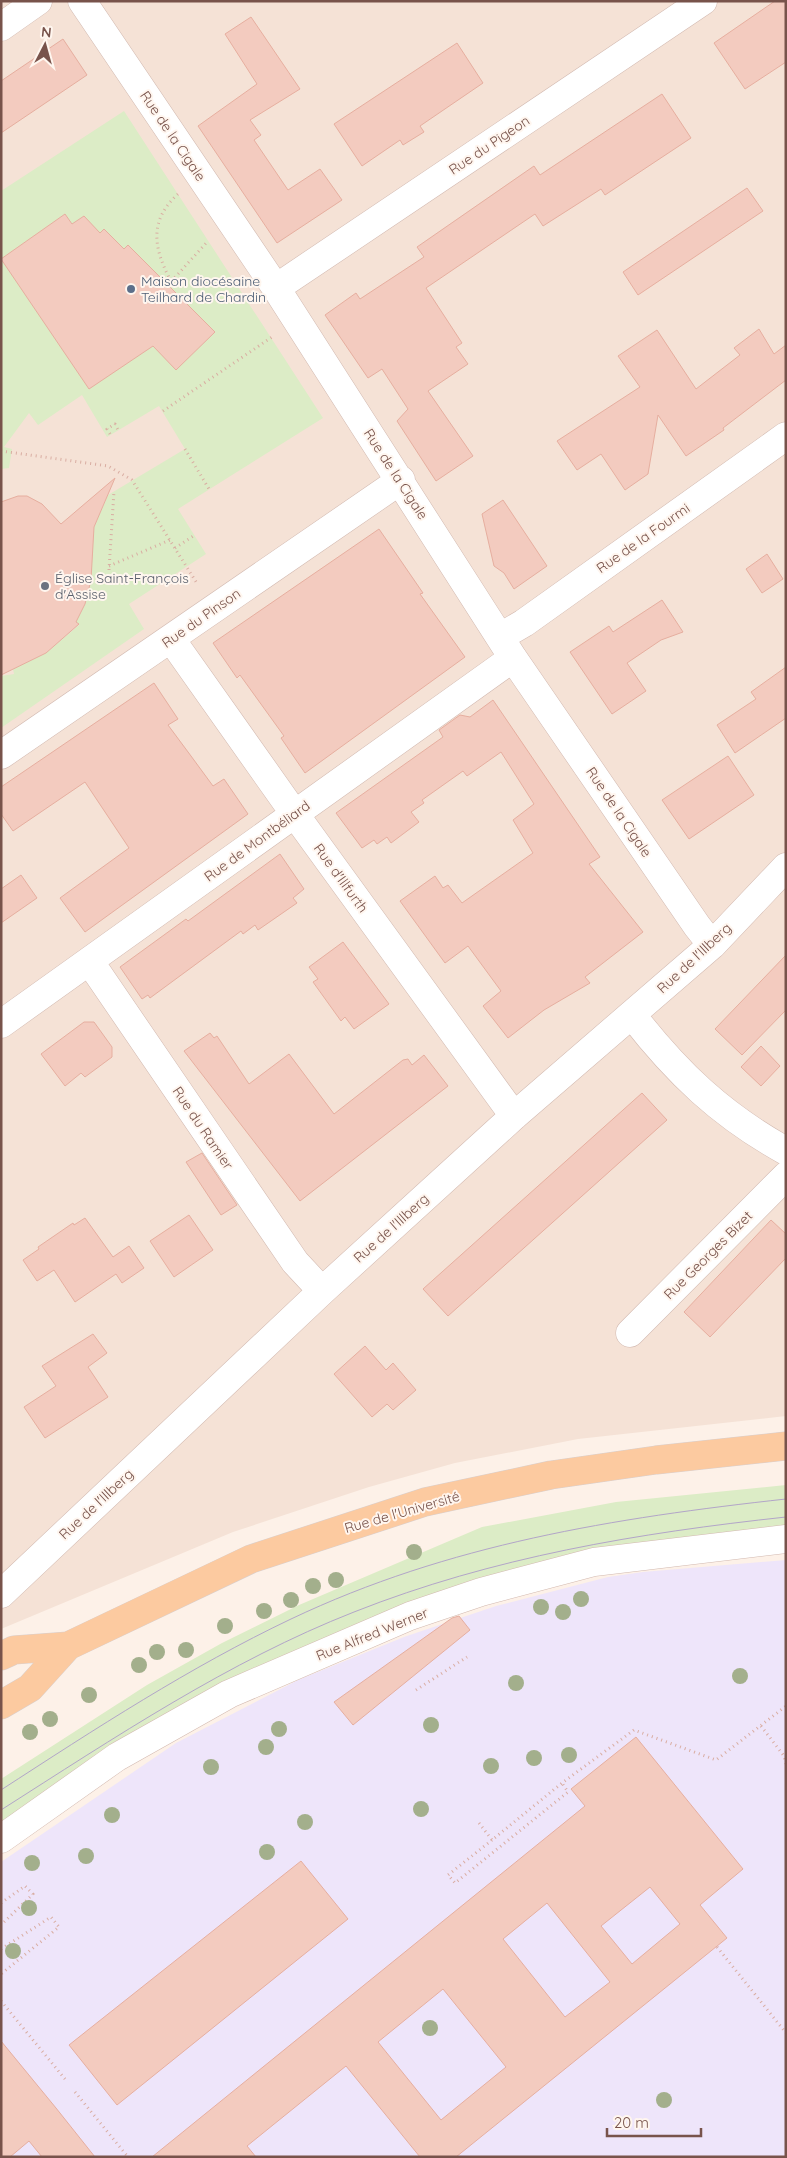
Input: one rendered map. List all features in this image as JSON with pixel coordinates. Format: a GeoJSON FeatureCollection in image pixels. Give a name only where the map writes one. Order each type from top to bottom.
{"type":"FeatureCollection","features":[{"type":"Feature","properties":{"kind":"main road","name":"Rue de l'Université"},"geometry":{"type":"LineString","coordinates":[[1,1656],[14,1650],[68,1646],[251,1559],[425,1502],[550,1475],[656,1460],[786,1446]]}},
{"type":"Feature","properties":{"kind":"main road","name":"Rue de l'Université"},"geometry":{"type":"LineString","coordinates":[[1,1705],[30,1688],[68,1646]]}},
{"type":"Feature","properties":{"kind":"street"},"geometry":{"type":"LineString","coordinates":[[1,27],[38,1]]}},
{"type":"Feature","properties":{"kind":"street","name":"Rue de la Cigale"},"geometry":{"type":"LineString","coordinates":[[82,1],[297,320],[401,480],[506,648],[712,945]]}},
{"type":"Feature","properties":{"kind":"street","name":"Rue du Pigeon"},"geometry":{"type":"LineString","coordinates":[[276,288],[703,1]]}},
{"type":"Feature","properties":{"kind":"street","name":"Rue de la Fourmi"},"geometry":{"type":"LineString","coordinates":[[506,648],[524,623],[786,436]]}},
{"type":"Feature","properties":{"kind":"street","name":"Rue du Pinson"},"geometry":{"type":"LineString","coordinates":[[1,755],[401,480]]}},
{"type":"Feature","properties":{"kind":"street","name":"Rue d'Illfurth"},"geometry":{"type":"LineString","coordinates":[[171,638],[294,813],[514,1116]]}},
{"type":"Feature","properties":{"kind":"street","name":"Rue de Montbéliard"},"geometry":{"type":"LineString","coordinates":[[1,1024],[90,962],[294,813],[506,648]]}},
{"type":"Feature","properties":{"kind":"street","name":"Rue de l'Illberg"},"geometry":{"type":"LineString","coordinates":[[1,1594],[322,1291],[514,1116],[712,945],[786,866]]}},
{"type":"Feature","properties":{"kind":"street","name":"Rue du Ramier"},"geometry":{"type":"LineString","coordinates":[[90,962],[295,1262],[322,1291]]}},
{"type":"Feature","properties":{"kind":"street"},"geometry":{"type":"LineString","coordinates":[[632,1014],[657,1047],[702,1094],[750,1131],[786,1151]]}},
{"type":"Feature","properties":{"kind":"street","name":"Rue Georges Bizet"},"geometry":{"type":"LineString","coordinates":[[630,1334],[786,1176]]}},
{"type":"Feature","properties":{"kind":"street","name":"Rue Alfred Werner"},"geometry":{"type":"LineString","coordinates":[[1,1840],[117,1758],[229,1694],[410,1616],[481,1592],[594,1562],[786,1539]]}},
{"type":"Feature","properties":{"kind":"path"},"geometry":{"type":"LineString","coordinates":[[171,280],[162,265],[156,228],[162,211],[199,175]]}},
{"type":"Feature","properties":{"kind":"path"},"geometry":{"type":"LineString","coordinates":[[168,285],[229,219]]}},
{"type":"Feature","properties":{"kind":"path"},"geometry":{"type":"LineString","coordinates":[[163,411],[297,320]]}},
{"type":"Feature","properties":{"kind":"path"},"geometry":{"type":"LineString","coordinates":[[110,434],[107,429],[115,424],[118,430]]}},
{"type":"Feature","properties":{"kind":"path"},"geometry":{"type":"LineString","coordinates":[[185,449],[209,489]]}},
{"type":"Feature","properties":{"kind":"path"},"geometry":{"type":"LineString","coordinates":[[1,451],[108,466],[132,480],[214,609]]}},
{"type":"Feature","properties":{"kind":"path"},"geometry":{"type":"LineString","coordinates":[[114,491],[109,568],[170,540]]}},
{"type":"Feature","properties":{"kind":"path"},"geometry":{"type":"LineString","coordinates":[[175,548],[195,535]]}},
{"type":"Feature","properties":{"kind":"path"},"geometry":{"type":"LineString","coordinates":[[416,1690],[467,1658]]}},
{"type":"Feature","properties":{"kind":"path"},"geometry":{"type":"LineString","coordinates":[[562,1783],[568,1792],[455,1883],[448,1875],[562,1783],[634,1730],[716,1760],[786,1706]]}},
{"type":"Feature","properties":{"kind":"path"},"geometry":{"type":"LineString","coordinates":[[761,1726],[785,1756],[786,1764]]}},
{"type":"Feature","properties":{"kind":"path"},"geometry":{"type":"LineString","coordinates":[[478,1823],[492,1840]]}},
{"type":"Feature","properties":{"kind":"path"},"geometry":{"type":"LineString","coordinates":[[1,1903],[25,1886],[33,1894],[1,1925]]}},
{"type":"Feature","properties":{"kind":"path"},"geometry":{"type":"LineString","coordinates":[[1,1949],[51,1917],[59,1927],[1,1974]]}},
{"type":"Feature","properties":{"kind":"path"},"geometry":{"type":"LineString","coordinates":[[716,1947],[786,2033]]}},
{"type":"Feature","properties":{"kind":"path"},"geometry":{"type":"LineString","coordinates":[[1,2001],[65,2079]]}},
{"type":"Feature","properties":{"kind":"path"},"geometry":{"type":"LineString","coordinates":[[76,2092],[128,2157]]}},
{"type":"Feature","properties":{"kind":"shaded area"},"geometry":{"type":"Polygon","coordinates":[[[1,1],[786,1],[786,1416],[578,1439],[455,1463],[369,1487],[233,1532],[1,1629],[1,1]]]}},
{"type":"Feature","properties":{"kind":"shaded area"},"geometry":{"type":"Polygon","coordinates":[[[786,1560],[786,2157],[1,2157],[1,1862],[176,1743],[298,1680],[404,1637],[496,1606],[608,1577],[643,1572],[786,1560]]]}},
{"type":"Feature","properties":{"kind":"green space"},"geometry":{"type":"Polygon","coordinates":[[[124,111],[323,418],[178,509],[206,554],[129,604],[144,629],[1,728],[1,676],[14,674],[13,669],[46,653],[79,625],[75,622],[89,592],[94,527],[108,495],[185,449],[159,406],[107,437],[82,395],[38,425],[29,413],[4,447],[12,449],[9,468],[1,469],[1,191],[124,111]]]}},
{"type":"Feature","properties":{"kind":"green space"},"geometry":{"type":"Polygon","coordinates":[[[786,1485],[786,1526],[444,1594],[1,1825],[1,1779],[147,1685],[222,1643],[299,1605],[482,1527],[616,1502],[786,1485]]]}},
{"type":"Feature","properties":{"kind":"building"},"geometry":{"type":"Polygon","coordinates":[[[775,1],[786,1],[786,62],[745,89],[714,43],[775,1]]]}},
{"type":"Feature","properties":{"kind":"building"},"geometry":{"type":"Polygon","coordinates":[[[251,17],[300,89],[250,120],[261,135],[254,140],[288,190],[320,169],[342,200],[277,243],[198,126],[257,84],[225,34],[251,17]]]}},
{"type":"Feature","properties":{"kind":"building"},"geometry":{"type":"Polygon","coordinates":[[[63,39],[87,75],[1,133],[1,81],[63,39]]]}},
{"type":"Feature","properties":{"kind":"building"},"geometry":{"type":"Polygon","coordinates":[[[457,43],[483,83],[420,126],[424,132],[403,145],[400,140],[362,166],[334,124],[457,43]]]}},
{"type":"Feature","properties":{"kind":"building"},"geometry":{"type":"Polygon","coordinates":[[[662,94],[691,138],[605,195],[601,189],[543,226],[535,214],[426,288],[462,343],[456,347],[468,364],[428,391],[473,456],[436,481],[397,421],[408,409],[382,369],[368,378],[325,315],[356,293],[360,299],[424,257],[417,247],[534,166],[540,175],[662,94]]]}},
{"type":"Feature","properties":{"kind":"building"},"geometry":{"type":"Polygon","coordinates":[[[747,188],[763,211],[638,295],[623,272],[747,188]]]}},
{"type":"Feature","properties":{"kind":"building"},"geometry":{"type":"Polygon","coordinates":[[[65,214],[72,224],[84,216],[100,233],[104,229],[124,249],[128,245],[215,332],[176,370],[153,346],[89,389],[1,259],[65,214]]]}},
{"type":"Feature","properties":{"kind":"building"},"geometry":{"type":"Polygon","coordinates":[[[759,329],[774,354],[786,345],[786,380],[723,428],[724,430],[686,456],[658,415],[648,474],[625,490],[601,454],[577,470],[557,441],[640,387],[618,356],[657,330],[696,389],[740,355],[734,348],[759,329]]]}},
{"type":"Feature","properties":{"kind":"building","name":"Église Saint-François d'Assise"},"geometry":{"type":"Polygon","coordinates":[[[115,478],[94,527],[91,580],[85,604],[76,622],[79,624],[46,653],[1,675],[1,502],[18,496],[27,496],[42,504],[61,524],[115,478]]]}},
{"type":"Feature","properties":{"kind":"building"},"geometry":{"type":"Polygon","coordinates":[[[503,500],[547,566],[514,589],[504,573],[494,566],[482,514],[503,500]]]}},
{"type":"Feature","properties":{"kind":"building"},"geometry":{"type":"Polygon","coordinates":[[[379,529],[423,593],[420,594],[465,657],[305,773],[281,738],[284,736],[240,675],[237,678],[213,643],[379,529]]]}},
{"type":"Feature","properties":{"kind":"building"},"geometry":{"type":"Polygon","coordinates":[[[767,554],[783,579],[762,593],[746,569],[767,554]]]}},
{"type":"Feature","properties":{"kind":"building"},"geometry":{"type":"Polygon","coordinates":[[[662,600],[683,632],[661,640],[627,663],[646,691],[612,714],[570,652],[609,626],[613,632],[662,600]]]}},
{"type":"Feature","properties":{"kind":"building"},"geometry":{"type":"Polygon","coordinates":[[[786,667],[786,718],[735,753],[717,725],[756,699],[751,692],[786,667]]]}},
{"type":"Feature","properties":{"kind":"building"},"geometry":{"type":"Polygon","coordinates":[[[154,683],[178,719],[168,725],[213,786],[224,779],[248,814],[85,932],[60,898],[129,848],[85,782],[13,831],[1,814],[1,787],[154,683]]]}},
{"type":"Feature","properties":{"kind":"building"},"geometry":{"type":"Polygon","coordinates":[[[493,700],[600,857],[589,864],[643,932],[585,977],[590,983],[544,1010],[508,1038],[483,1006],[501,991],[468,946],[445,963],[400,901],[435,876],[443,888],[448,885],[462,903],[533,853],[513,820],[534,804],[501,752],[467,776],[463,771],[422,800],[424,803],[411,812],[419,822],[391,843],[387,837],[377,844],[374,840],[362,848],[336,813],[443,737],[439,730],[460,715],[470,717],[493,700]]]}},
{"type":"Feature","properties":{"kind":"building"},"geometry":{"type":"Polygon","coordinates":[[[728,756],[754,795],[689,839],[662,800],[728,756]]]}},
{"type":"Feature","properties":{"kind":"building"},"geometry":{"type":"Polygon","coordinates":[[[280,854],[304,889],[293,898],[297,903],[258,930],[255,925],[243,934],[241,931],[150,998],[148,995],[142,999],[120,967],[186,919],[188,921],[280,854]]]}},
{"type":"Feature","properties":{"kind":"building"},"geometry":{"type":"Polygon","coordinates":[[[21,875],[37,898],[1,923],[1,889],[21,875]]]}},
{"type":"Feature","properties":{"kind":"building"},"geometry":{"type":"Polygon","coordinates":[[[343,942],[389,1004],[354,1029],[345,1017],[341,1021],[313,982],[318,979],[309,967],[343,942]]]}},
{"type":"Feature","properties":{"kind":"building"},"geometry":{"type":"Polygon","coordinates":[[[786,955],[786,1010],[742,1055],[715,1029],[786,955]]]}},
{"type":"Feature","properties":{"kind":"building"},"geometry":{"type":"Polygon","coordinates":[[[84,1022],[94,1022],[112,1047],[112,1057],[85,1077],[81,1073],[65,1086],[41,1054],[84,1022]]]}},
{"type":"Feature","properties":{"kind":"building"},"geometry":{"type":"Polygon","coordinates":[[[210,1033],[214,1038],[217,1036],[249,1084],[289,1054],[334,1114],[403,1060],[408,1059],[412,1065],[424,1055],[448,1086],[300,1201],[184,1051],[210,1033]]]}},
{"type":"Feature","properties":{"kind":"building"},"geometry":{"type":"Polygon","coordinates":[[[761,1046],[780,1066],[761,1086],[741,1067],[761,1046]]]}},
{"type":"Feature","properties":{"kind":"building"},"geometry":{"type":"Polygon","coordinates":[[[642,1093],[667,1120],[448,1316],[423,1289],[642,1093]]]}},
{"type":"Feature","properties":{"kind":"building"},"geometry":{"type":"Polygon","coordinates":[[[202,1153],[237,1205],[221,1215],[186,1162],[202,1153]]]}},
{"type":"Feature","properties":{"kind":"building"},"geometry":{"type":"Polygon","coordinates":[[[189,1215],[213,1250],[174,1277],[150,1241],[189,1215]]]}},
{"type":"Feature","properties":{"kind":"building"},"geometry":{"type":"Polygon","coordinates":[[[85,1218],[113,1257],[129,1246],[144,1268],[122,1283],[116,1274],[75,1302],[54,1270],[37,1281],[23,1260],[39,1249],[38,1247],[73,1223],[74,1225],[85,1218]]]}},
{"type":"Feature","properties":{"kind":"building"},"geometry":{"type":"Polygon","coordinates":[[[771,1220],[786,1234],[786,1258],[710,1337],[684,1312],[771,1220]]]}},
{"type":"Feature","properties":{"kind":"building"},"geometry":{"type":"Polygon","coordinates":[[[93,1334],[107,1353],[88,1367],[108,1397],[45,1438],[24,1407],[56,1386],[42,1366],[93,1334]]]}},
{"type":"Feature","properties":{"kind":"building"},"geometry":{"type":"Polygon","coordinates":[[[365,1346],[386,1370],[393,1363],[416,1390],[393,1410],[387,1404],[372,1417],[334,1374],[365,1346]]]}},
{"type":"Feature","properties":{"kind":"building"},"geometry":{"type":"Polygon","coordinates":[[[459,1616],[470,1630],[353,1725],[334,1702],[452,1618],[459,1616]]]}},
{"type":"Feature","properties":{"kind":"building"},"geometry":{"type":"Polygon","coordinates":[[[636,1737],[743,1869],[700,1905],[727,1938],[456,2157],[420,2157],[346,2066],[247,2146],[256,2157],[152,2157],[585,1806],[571,1789],[636,1737]],[[650,1887],[601,1926],[632,1964],[680,1924],[650,1887]],[[547,1903],[503,1939],[565,2017],[610,1982],[547,1903]],[[443,1989],[378,2042],[441,2120],[506,2067],[443,1989]]]}},
{"type":"Feature","properties":{"kind":"building"},"geometry":{"type":"Polygon","coordinates":[[[301,1861],[348,1919],[117,2105],[69,2045],[301,1861]]]}},
{"type":"Feature","properties":{"kind":"building"},"geometry":{"type":"Polygon","coordinates":[[[1,2041],[95,2157],[42,2157],[29,2141],[10,2157],[1,2157],[1,2041]]]}},
{"type":"Feature","properties":{"kind":"tram line"},"geometry":{"type":"LineString","coordinates":[[1,1790],[107,1722],[216,1657],[291,1619],[351,1593],[411,1571],[533,1538],[658,1515],[786,1499]]}},
{"type":"Feature","properties":{"kind":"tram line"},"geometry":{"type":"LineString","coordinates":[[1,1810],[129,1729],[217,1677],[262,1653],[354,1612],[459,1576],[567,1550],[676,1531],[786,1517]]}},
{"type":"Feature","properties":{"kind":"place","name":"Maison diocésaine Teilhard de Chardin"},"geometry":{"type":"Point","coordinates":[131,289]}},
{"type":"Feature","properties":{"kind":"place","name":"Église Saint-François d'Assise"},"geometry":{"type":"Point","coordinates":[45,586]}}]}
